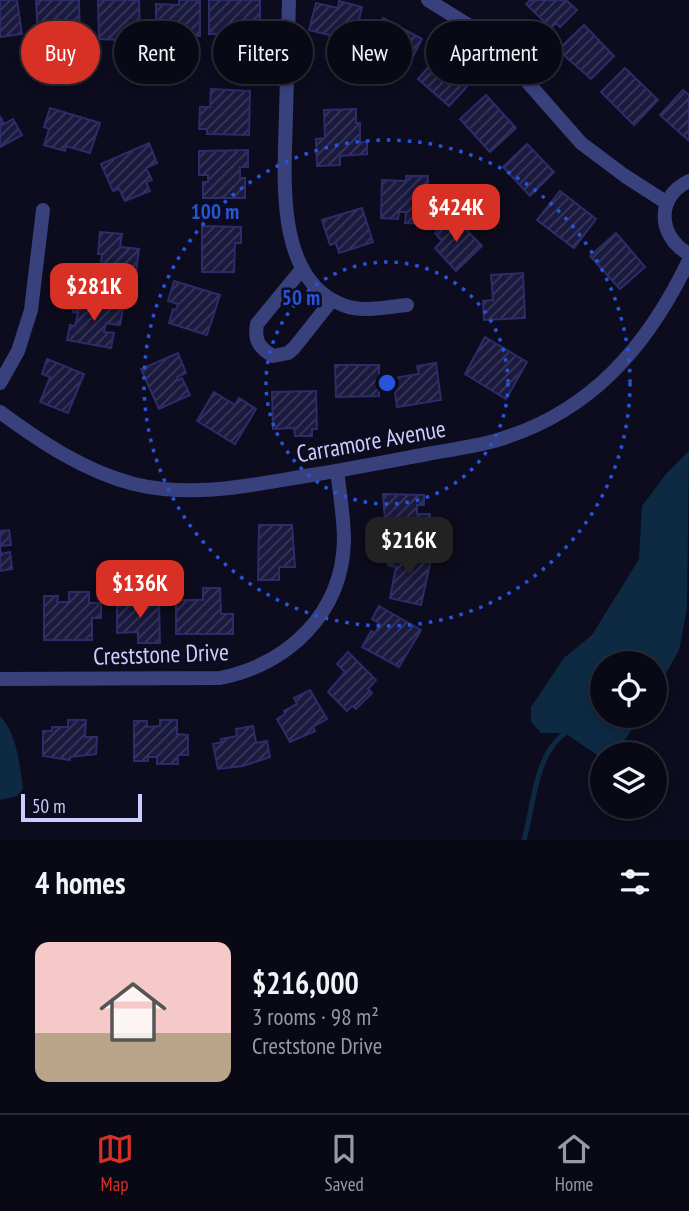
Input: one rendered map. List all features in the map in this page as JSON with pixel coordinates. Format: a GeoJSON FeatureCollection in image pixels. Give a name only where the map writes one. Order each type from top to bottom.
{"type":"FeatureCollection","features":[{"type":"Feature","properties":{"kind":"street"},"geometry":{"type":"LineString","coordinates":[[289,0],[284,198],[291,241],[302,269],[332,300],[345,307],[358,309],[407,305]]}},
{"type":"Feature","properties":{"kind":"street"},"geometry":{"type":"LineString","coordinates":[[428,0],[473,28],[501,52],[581,143],[625,176],[667,202],[674,192],[689,181]]}},
{"type":"Feature","properties":{"kind":"street","name":"Carramore Avenue"},"geometry":{"type":"LineString","coordinates":[[0,412],[76,462],[115,478],[154,488],[190,491],[221,490],[337,471],[495,441],[565,409],[603,382],[639,344],[667,303],[689,257],[671,240],[666,228],[664,215],[667,202]]}},
{"type":"Feature","properties":{"kind":"street"},"geometry":{"type":"LineString","coordinates":[[0,383],[18,351],[31,310],[43,211]]}},
{"type":"Feature","properties":{"kind":"street"},"geometry":{"type":"LineString","coordinates":[[302,269],[257,324],[257,343],[265,352],[273,356],[288,353],[332,300]]}},
{"type":"Feature","properties":{"kind":"street","name":"Creststone Drive"},"geometry":{"type":"LineString","coordinates":[[0,680],[220,678],[242,674],[279,657],[294,645],[318,618],[339,574],[344,542],[337,471]]}},
{"type":"Feature","properties":{"kind":"water"},"geometry":{"type":"Polygon","coordinates":[[[689,451],[687,609],[679,650],[667,672],[667,651],[590,651],[590,728],[632,728],[624,742],[590,742],[590,750],[565,733],[541,733],[531,722],[531,707],[564,658],[592,635],[639,559],[642,506],[666,474],[689,451]]]}},
{"type":"Feature","properties":{"kind":"water"},"geometry":{"type":"Polygon","coordinates":[[[0,716],[14,741],[23,789],[17,796],[0,800],[0,716]]]}},
{"type":"Feature","properties":{"kind":"building"},"geometry":{"type":"Polygon","coordinates":[[[0,0],[17,0],[21,34],[0,37],[0,0]]]}},
{"type":"Feature","properties":{"kind":"building"},"geometry":{"type":"Polygon","coordinates":[[[36,0],[79,0],[80,21],[37,21],[36,0]]]}},
{"type":"Feature","properties":{"kind":"building"},"geometry":{"type":"Polygon","coordinates":[[[98,0],[139,0],[140,21],[114,21],[114,40],[100,39],[98,0]]]}},
{"type":"Feature","properties":{"kind":"building"},"geometry":{"type":"Polygon","coordinates":[[[179,0],[200,0],[200,36],[199,21],[156,21],[156,4],[179,5],[179,0]]]}},
{"type":"Feature","properties":{"kind":"building"},"geometry":{"type":"Polygon","coordinates":[[[209,0],[260,0],[260,21],[213,21],[213,34],[209,34],[209,0]]]}},
{"type":"Feature","properties":{"kind":"building"},"geometry":{"type":"Polygon","coordinates":[[[530,0],[566,0],[577,10],[562,25],[562,21],[544,21],[526,4],[530,0]]]}},
{"type":"Feature","properties":{"kind":"building"},"geometry":{"type":"Polygon","coordinates":[[[339,1],[362,7],[359,21],[327,21],[327,34],[313,31],[311,21],[316,3],[338,8],[339,1]]]}},
{"type":"Feature","properties":{"kind":"building"},"geometry":{"type":"Polygon","coordinates":[[[584,25],[614,56],[591,79],[562,54],[562,46],[584,25]]]}},
{"type":"Feature","properties":{"kind":"building"},"geometry":{"type":"Polygon","coordinates":[[[412,34],[422,39],[412,58],[412,34]]]}},
{"type":"Feature","properties":{"kind":"building"},"geometry":{"type":"Polygon","coordinates":[[[625,68],[658,100],[634,125],[601,92],[625,68]]]}},
{"type":"Feature","properties":{"kind":"building"},"geometry":{"type":"Polygon","coordinates":[[[426,70],[426,84],[469,84],[449,106],[418,79],[426,70]]]}},
{"type":"Feature","properties":{"kind":"building"},"geometry":{"type":"Polygon","coordinates":[[[211,89],[250,91],[249,135],[207,134],[207,129],[199,129],[200,107],[210,107],[211,89]]]}},
{"type":"Feature","properties":{"kind":"building"},"geometry":{"type":"Polygon","coordinates":[[[683,90],[689,95],[689,141],[660,115],[683,90]]]}},
{"type":"Feature","properties":{"kind":"building"},"geometry":{"type":"Polygon","coordinates":[[[486,95],[516,128],[490,152],[460,119],[486,95]]]}},
{"type":"Feature","properties":{"kind":"building"},"geometry":{"type":"Polygon","coordinates":[[[50,108],[100,123],[90,153],[66,146],[65,151],[44,145],[49,129],[44,127],[50,108]]]}},
{"type":"Feature","properties":{"kind":"building"},"geometry":{"type":"Polygon","coordinates":[[[356,109],[356,123],[360,123],[360,142],[367,142],[367,154],[340,156],[340,165],[317,166],[316,139],[325,138],[324,110],[356,109]]]}},
{"type":"Feature","properties":{"kind":"building"},"geometry":{"type":"Polygon","coordinates":[[[0,116],[4,124],[13,119],[22,135],[0,147],[0,116]]]}},
{"type":"Feature","properties":{"kind":"building"},"geometry":{"type":"Polygon","coordinates":[[[149,143],[157,163],[146,168],[152,180],[146,182],[150,191],[125,201],[119,189],[113,191],[101,164],[149,143]]]}},
{"type":"Feature","properties":{"kind":"building"},"geometry":{"type":"Polygon","coordinates":[[[527,144],[554,172],[530,196],[503,167],[527,144]]]}},
{"type":"Feature","properties":{"kind":"building"},"geometry":{"type":"Polygon","coordinates":[[[248,150],[248,167],[240,167],[240,178],[245,178],[245,198],[203,198],[203,182],[208,182],[208,175],[199,175],[199,151],[248,150]]]}},
{"type":"Feature","properties":{"kind":"building"},"geometry":{"type":"Polygon","coordinates":[[[406,176],[428,176],[427,224],[405,223],[406,212],[399,212],[398,219],[381,218],[382,180],[406,181],[406,176]]]}},
{"type":"Feature","properties":{"kind":"building"},"geometry":{"type":"Polygon","coordinates":[[[560,191],[596,219],[574,248],[537,220],[560,191]]]}},
{"type":"Feature","properties":{"kind":"building"},"geometry":{"type":"Polygon","coordinates":[[[362,208],[373,242],[339,253],[336,243],[330,245],[322,220],[362,208]]]}},
{"type":"Feature","properties":{"kind":"building"},"geometry":{"type":"Polygon","coordinates":[[[453,216],[482,246],[456,271],[435,248],[442,241],[435,233],[453,216]]]}},
{"type":"Feature","properties":{"kind":"building"},"geometry":{"type":"Polygon","coordinates":[[[202,226],[241,227],[241,243],[235,243],[234,272],[202,272],[202,226]]]}},
{"type":"Feature","properties":{"kind":"building"},"geometry":{"type":"Polygon","coordinates":[[[100,232],[122,234],[120,247],[139,249],[134,288],[128,288],[128,291],[103,288],[105,273],[100,272],[102,254],[98,254],[100,232]]]}},
{"type":"Feature","properties":{"kind":"building"},"geometry":{"type":"Polygon","coordinates":[[[616,233],[645,267],[620,289],[590,256],[616,233]]]}},
{"type":"Feature","properties":{"kind":"building"},"geometry":{"type":"Polygon","coordinates":[[[523,273],[525,318],[484,320],[483,301],[493,300],[491,275],[523,273]]]}},
{"type":"Feature","properties":{"kind":"building"},"geometry":{"type":"Polygon","coordinates":[[[174,281],[220,295],[207,335],[169,323],[173,309],[176,310],[178,304],[168,301],[174,281]]]}},
{"type":"Feature","properties":{"kind":"building"},"geometry":{"type":"Polygon","coordinates":[[[75,299],[123,308],[120,325],[106,323],[104,332],[114,333],[111,348],[67,340],[70,325],[75,326],[78,313],[73,312],[75,299]]]}},
{"type":"Feature","properties":{"kind":"building"},"geometry":{"type":"Polygon","coordinates":[[[485,337],[527,362],[506,399],[465,374],[485,337]]]}},
{"type":"Feature","properties":{"kind":"building"},"geometry":{"type":"Polygon","coordinates":[[[178,353],[186,373],[177,377],[178,380],[182,378],[190,395],[159,409],[141,369],[178,353]]]}},
{"type":"Feature","properties":{"kind":"building"},"geometry":{"type":"Polygon","coordinates":[[[47,359],[84,374],[68,413],[40,402],[50,377],[42,374],[47,359]]]}},
{"type":"Feature","properties":{"kind":"building"},"geometry":{"type":"Polygon","coordinates":[[[436,363],[441,400],[397,407],[393,378],[419,374],[417,366],[436,363]]]}},
{"type":"Feature","properties":{"kind":"building"},"geometry":{"type":"Polygon","coordinates":[[[335,365],[379,365],[379,396],[336,397],[335,365]]]}},
{"type":"Feature","properties":{"kind":"building"},"geometry":{"type":"Polygon","coordinates":[[[316,391],[317,429],[312,429],[312,436],[295,436],[294,428],[273,429],[272,392],[316,391]]]}},
{"type":"Feature","properties":{"kind":"building"},"geometry":{"type":"Polygon","coordinates":[[[214,392],[235,405],[239,398],[256,409],[235,444],[197,421],[214,392]]]}},
{"type":"Feature","properties":{"kind":"building"},"geometry":{"type":"Polygon","coordinates":[[[383,494],[424,495],[424,505],[417,505],[417,514],[430,514],[430,538],[381,538],[382,520],[385,520],[383,494]]]}},
{"type":"Feature","properties":{"kind":"building"},"geometry":{"type":"Polygon","coordinates":[[[259,525],[292,525],[295,567],[279,567],[279,580],[258,580],[259,525]]]}},
{"type":"Feature","properties":{"kind":"building"},"geometry":{"type":"Polygon","coordinates":[[[9,530],[11,545],[0,546],[0,531],[9,530]]]}},
{"type":"Feature","properties":{"kind":"building"},"geometry":{"type":"Polygon","coordinates":[[[0,546],[1,554],[10,552],[12,569],[0,571],[0,546]]]}},
{"type":"Feature","properties":{"kind":"building"},"geometry":{"type":"Polygon","coordinates":[[[391,550],[431,559],[421,605],[390,598],[396,567],[388,565],[391,550]]]}},
{"type":"Feature","properties":{"kind":"building"},"geometry":{"type":"Polygon","coordinates":[[[203,588],[220,588],[221,614],[233,614],[233,634],[176,634],[176,600],[203,600],[203,588]]]}},
{"type":"Feature","properties":{"kind":"building"},"geometry":{"type":"Polygon","coordinates":[[[69,592],[89,592],[89,603],[101,603],[101,618],[92,618],[92,640],[44,640],[44,596],[58,596],[57,602],[69,602],[69,592]]]}},
{"type":"Feature","properties":{"kind":"building"},"geometry":{"type":"Polygon","coordinates":[[[146,598],[146,602],[159,601],[160,643],[138,643],[138,632],[117,633],[117,605],[128,605],[127,599],[146,598]]]}},
{"type":"Feature","properties":{"kind":"building"},"geometry":{"type":"Polygon","coordinates":[[[379,606],[421,630],[399,667],[362,647],[371,631],[375,633],[380,624],[372,619],[379,606]]]}},
{"type":"Feature","properties":{"kind":"building"},"geometry":{"type":"Polygon","coordinates":[[[348,652],[376,680],[368,689],[372,693],[356,709],[352,706],[347,711],[328,692],[345,672],[337,664],[348,652]]]}},
{"type":"Feature","properties":{"kind":"building"},"geometry":{"type":"Polygon","coordinates":[[[310,690],[327,719],[313,727],[315,731],[290,742],[277,719],[285,714],[284,711],[297,704],[294,698],[310,690]]]}},
{"type":"Feature","properties":{"kind":"building"},"geometry":{"type":"Polygon","coordinates":[[[68,720],[86,720],[85,737],[97,737],[96,754],[70,757],[70,760],[43,756],[43,731],[52,731],[52,727],[68,727],[68,720]]]}},
{"type":"Feature","properties":{"kind":"building"},"geometry":{"type":"Polygon","coordinates":[[[160,720],[177,720],[177,734],[188,735],[188,755],[178,755],[178,764],[157,764],[157,757],[148,757],[148,761],[134,761],[134,721],[147,721],[147,727],[160,726],[160,720]]]}},
{"type":"Feature","properties":{"kind":"building"},"geometry":{"type":"Polygon","coordinates":[[[253,726],[256,743],[267,741],[270,757],[243,766],[218,769],[213,744],[222,742],[221,739],[237,736],[236,729],[253,726]]]}},
{"type":"Feature","properties":{"kind":"waterway"},"geometry":{"type":"LineString","coordinates":[[524,840],[541,768],[555,743],[565,733]]}}]}
